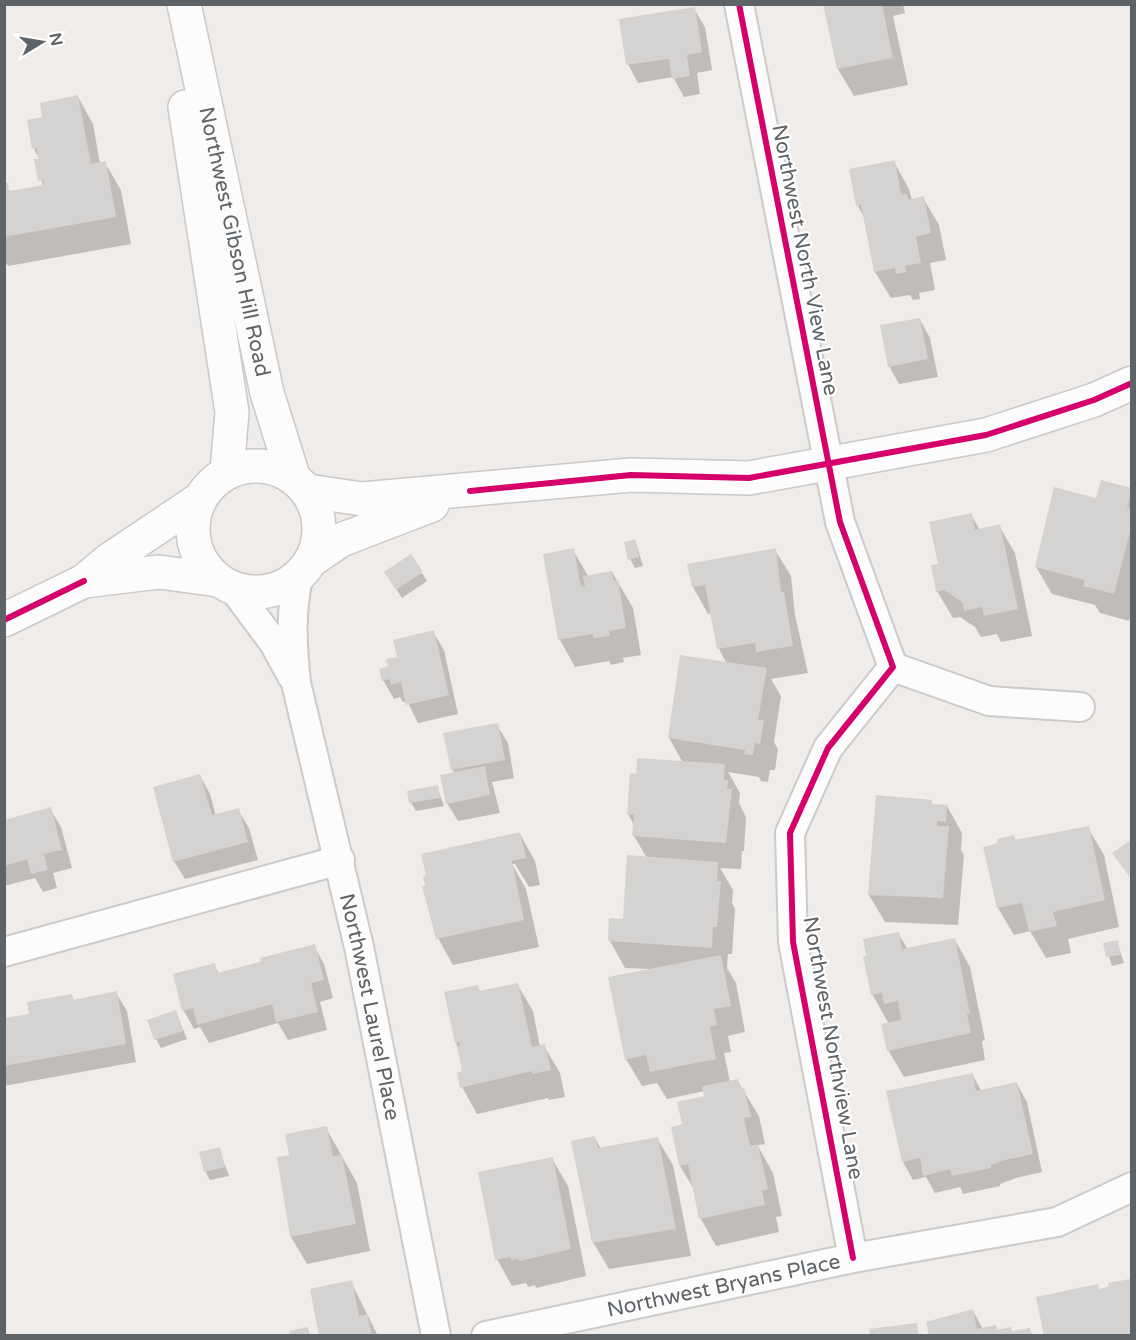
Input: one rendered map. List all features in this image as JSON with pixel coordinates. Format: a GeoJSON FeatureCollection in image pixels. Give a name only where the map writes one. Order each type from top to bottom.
{"type":"FeatureCollection","features":[{"type":"Feature","properties":{"kind":"main road","name":"Northwest Gibson Hill Road"},"geometry":{"type":"LineString","coordinates":[[171,4],[207,261],[232,412],[227,471]]}},
{"type":"Feature","properties":{"kind":"main road","name":"Northwest Gibson Hill Road"},"geometry":{"type":"LineString","coordinates":[[184,4],[267,393],[301,483]]}},
{"type":"Feature","properties":{"kind":"main road"},"geometry":{"type":"LineString","coordinates":[[226,584],[207,570],[192,530],[200,500],[210,484],[227,471],[250,466],[271,467],[301,483],[362,499],[631,475],[749,478],[986,435],[1094,400],[1131,383]]}},
{"type":"Feature","properties":{"kind":"main road"},"geometry":{"type":"LineString","coordinates":[[301,483],[317,512],[318,532],[317,546],[305,568]]}},
{"type":"Feature","properties":{"kind":"main road"},"geometry":{"type":"LineString","coordinates":[[84,581],[159,572],[226,584],[252,592],[268,591],[285,585],[341,540],[470,491]]}},
{"type":"Feature","properties":{"kind":"main road"},"geometry":{"type":"LineString","coordinates":[[4,620],[84,581],[109,560],[200,500]]}},
{"type":"Feature","properties":{"kind":"street","name":"Northwest North View Lane"},"geometry":{"type":"LineString","coordinates":[[739,4],[840,522],[893,667]]}},
{"type":"Feature","properties":{"kind":"street","name":"Northwest Laurel Place"},"geometry":{"type":"LineString","coordinates":[[305,568],[294,596],[296,683],[340,860],[436,1335]]}},
{"type":"Feature","properties":{"kind":"street","name":"Northwest Laurel Place"},"geometry":{"type":"LineString","coordinates":[[226,584],[274,643],[296,683]]}},
{"type":"Feature","properties":{"kind":"street"},"geometry":{"type":"LineString","coordinates":[[893,667],[989,701],[1080,707]]}},
{"type":"Feature","properties":{"kind":"street","name":"Northwest Northview Lane"},"geometry":{"type":"LineString","coordinates":[[853,1258],[793,942],[790,833],[828,748],[893,667]]}},
{"type":"Feature","properties":{"kind":"street"},"geometry":{"type":"LineString","coordinates":[[4,952],[340,860]]}},
{"type":"Feature","properties":{"kind":"street","name":"Northwest Bryans Place"},"geometry":{"type":"LineString","coordinates":[[486,1335],[853,1258],[1057,1222],[1131,1187]]}},
{"type":"Feature","properties":{"kind":"building"},"geometry":{"type":"Polygon","coordinates":[[[823,4],[882,4],[893,58],[837,69],[823,4]]]}},
{"type":"Feature","properties":{"kind":"building"},"geometry":{"type":"Polygon","coordinates":[[[695,7],[702,52],[687,55],[690,76],[672,79],[669,59],[626,65],[619,19],[695,7]]]}},
{"type":"Feature","properties":{"kind":"building"},"geometry":{"type":"Polygon","coordinates":[[[78,95],[91,164],[106,161],[116,217],[4,237],[4,183],[8,183],[9,191],[44,185],[43,180],[38,181],[34,159],[39,159],[36,148],[32,149],[27,120],[42,117],[40,103],[78,95]]]}},
{"type":"Feature","properties":{"kind":"building"},"geometry":{"type":"Polygon","coordinates":[[[895,160],[901,195],[907,194],[908,200],[924,196],[931,233],[916,237],[921,263],[905,266],[906,272],[896,274],[895,268],[874,272],[861,205],[856,206],[849,169],[895,160]]]}},
{"type":"Feature","properties":{"kind":"building"},"geometry":{"type":"Polygon","coordinates":[[[920,318],[928,359],[888,367],[880,325],[920,318]]]}},
{"type":"Feature","properties":{"kind":"building"},"geometry":{"type":"Polygon","coordinates":[[[1101,480],[1132,488],[1127,508],[1132,509],[1132,524],[1114,594],[1083,586],[1085,580],[1035,567],[1054,487],[1096,498],[1101,480]]]}},
{"type":"Feature","properties":{"kind":"building"},"geometry":{"type":"Polygon","coordinates":[[[972,513],[975,530],[1000,524],[1018,609],[984,616],[982,607],[964,611],[963,603],[944,590],[936,592],[931,565],[938,564],[929,522],[972,513]]]}},
{"type":"Feature","properties":{"kind":"building"},"geometry":{"type":"Polygon","coordinates":[[[635,539],[639,557],[628,560],[624,542],[635,539]]]}},
{"type":"Feature","properties":{"kind":"building"},"geometry":{"type":"Polygon","coordinates":[[[574,548],[581,587],[585,586],[583,576],[612,571],[614,581],[618,580],[626,628],[609,631],[610,636],[594,638],[593,634],[558,640],[543,554],[574,548]]]}},
{"type":"Feature","properties":{"kind":"building"},"geometry":{"type":"Polygon","coordinates":[[[776,548],[781,592],[784,592],[793,646],[756,652],[755,643],[717,649],[705,585],[692,587],[687,564],[776,548]]]}},
{"type":"Feature","properties":{"kind":"building"},"geometry":{"type":"Polygon","coordinates":[[[411,554],[423,572],[396,590],[384,572],[411,554]]]}},
{"type":"Feature","properties":{"kind":"building"},"geometry":{"type":"Polygon","coordinates":[[[434,630],[449,695],[406,705],[401,682],[391,685],[390,679],[382,681],[379,669],[388,666],[386,659],[397,657],[393,640],[434,630]]]}},
{"type":"Feature","properties":{"kind":"building"},"geometry":{"type":"Polygon","coordinates":[[[680,655],[767,668],[758,720],[764,720],[760,744],[755,743],[753,755],[744,754],[745,750],[668,738],[680,655]]]}},
{"type":"Feature","properties":{"kind":"building"},"geometry":{"type":"Polygon","coordinates":[[[498,723],[505,760],[451,770],[443,733],[498,723]]]}},
{"type":"Feature","properties":{"kind":"building"},"geometry":{"type":"Polygon","coordinates":[[[637,758],[725,764],[724,780],[728,780],[727,789],[732,789],[726,843],[632,836],[634,815],[627,814],[630,773],[636,774],[637,758]]]}},
{"type":"Feature","properties":{"kind":"building"},"geometry":{"type":"Polygon","coordinates":[[[485,766],[490,795],[446,804],[440,775],[485,766]]]}},
{"type":"Feature","properties":{"kind":"building"},"geometry":{"type":"Polygon","coordinates":[[[200,774],[212,815],[239,808],[248,842],[173,862],[153,787],[200,774]]]}},
{"type":"Feature","properties":{"kind":"building"},"geometry":{"type":"Polygon","coordinates":[[[438,785],[440,798],[409,803],[407,791],[438,785]]]}},
{"type":"Feature","properties":{"kind":"building"},"geometry":{"type":"Polygon","coordinates":[[[876,795],[932,800],[931,804],[947,805],[946,822],[937,821],[937,826],[949,826],[943,898],[868,895],[876,795]]]}},
{"type":"Feature","properties":{"kind":"building"},"geometry":{"type":"Polygon","coordinates":[[[51,807],[62,850],[44,854],[48,870],[31,874],[27,859],[4,866],[4,820],[51,807]]]}},
{"type":"Feature","properties":{"kind":"building"},"geometry":{"type":"Polygon","coordinates":[[[1089,826],[1105,900],[1053,912],[1057,926],[1029,932],[1022,903],[997,908],[983,847],[998,843],[997,839],[1014,835],[1015,840],[1089,826]]]}},
{"type":"Feature","properties":{"kind":"building"},"geometry":{"type":"Polygon","coordinates":[[[520,832],[526,858],[512,861],[524,920],[436,939],[422,886],[425,886],[423,876],[426,875],[421,854],[520,832]]]}},
{"type":"Feature","properties":{"kind":"building"},"geometry":{"type":"Polygon","coordinates":[[[1132,839],[1132,880],[1112,853],[1132,839]]]}},
{"type":"Feature","properties":{"kind":"building"},"geometry":{"type":"Polygon","coordinates":[[[627,855],[718,862],[717,881],[721,881],[717,927],[713,927],[712,948],[608,941],[609,918],[623,919],[627,855]]]}},
{"type":"Feature","properties":{"kind":"building"},"geometry":{"type":"Polygon","coordinates":[[[899,932],[902,949],[955,938],[970,1014],[967,1014],[971,1033],[887,1051],[881,1024],[901,1020],[898,1001],[884,1004],[882,993],[871,995],[863,956],[866,956],[863,939],[899,932]]]}},
{"type":"Feature","properties":{"kind":"building"},"geometry":{"type":"Polygon","coordinates":[[[1118,940],[1120,955],[1106,957],[1103,943],[1118,940]]]}},
{"type":"Feature","properties":{"kind":"building"},"geometry":{"type":"Polygon","coordinates":[[[315,944],[324,980],[311,983],[318,1012],[276,1022],[272,1004],[197,1025],[193,1008],[182,1011],[173,974],[215,963],[217,973],[261,962],[260,958],[315,944]]]}},
{"type":"Feature","properties":{"kind":"building"},"geometry":{"type":"Polygon","coordinates":[[[721,955],[731,1006],[714,1009],[717,1025],[710,1027],[716,1059],[650,1072],[646,1055],[625,1060],[608,977],[721,955]]]}},
{"type":"Feature","properties":{"kind":"building"},"geometry":{"type":"Polygon","coordinates":[[[518,983],[532,1047],[545,1044],[551,1070],[532,1074],[532,1071],[460,1088],[457,1073],[462,1071],[457,1046],[460,1046],[459,1042],[455,1043],[444,992],[478,985],[479,991],[518,983]]]}},
{"type":"Feature","properties":{"kind":"building"},"geometry":{"type":"Polygon","coordinates":[[[117,991],[126,1044],[4,1066],[4,1018],[29,1014],[27,1002],[72,994],[73,1000],[117,991]]]}},
{"type":"Feature","properties":{"kind":"building"},"geometry":{"type":"Polygon","coordinates":[[[176,1010],[183,1031],[154,1040],[147,1020],[176,1010]]]}},
{"type":"Feature","properties":{"kind":"building"},"geometry":{"type":"Polygon","coordinates":[[[973,1073],[976,1091],[1017,1082],[1033,1154],[1005,1160],[991,1165],[991,1168],[952,1176],[950,1169],[923,1176],[920,1158],[902,1162],[886,1091],[973,1073]]]}},
{"type":"Feature","properties":{"kind":"building"},"geometry":{"type":"Polygon","coordinates":[[[738,1079],[741,1088],[744,1088],[751,1117],[744,1118],[750,1146],[758,1144],[768,1189],[762,1191],[765,1205],[699,1219],[688,1164],[679,1166],[671,1127],[682,1124],[677,1102],[704,1096],[702,1086],[738,1079]]]}},
{"type":"Feature","properties":{"kind":"building"},"geometry":{"type":"Polygon","coordinates":[[[327,1126],[333,1156],[342,1155],[356,1224],[290,1237],[277,1157],[289,1155],[285,1134],[327,1126]]]}},
{"type":"Feature","properties":{"kind":"building"},"geometry":{"type":"Polygon","coordinates":[[[595,1136],[598,1148],[658,1137],[676,1229],[592,1243],[571,1141],[595,1136]]]}},
{"type":"Feature","properties":{"kind":"building"},"geometry":{"type":"Polygon","coordinates":[[[220,1147],[225,1167],[204,1172],[199,1152],[220,1147]]]}},
{"type":"Feature","properties":{"kind":"building"},"geometry":{"type":"Polygon","coordinates":[[[553,1157],[571,1249],[519,1261],[519,1259],[511,1260],[511,1257],[495,1260],[478,1172],[553,1157]]]}},
{"type":"Feature","properties":{"kind":"building"},"geometry":{"type":"Polygon","coordinates":[[[1130,1279],[1132,1336],[1044,1336],[1036,1297],[1098,1284],[1099,1289],[1109,1287],[1108,1283],[1130,1279]]]}},
{"type":"Feature","properties":{"kind":"building"},"geometry":{"type":"Polygon","coordinates":[[[352,1280],[359,1316],[367,1314],[372,1336],[319,1336],[310,1289],[352,1280]]]}},
{"type":"Feature","properties":{"kind":"building"},"geometry":{"type":"Polygon","coordinates":[[[973,1309],[977,1329],[996,1325],[997,1330],[1011,1327],[1012,1331],[1030,1328],[1031,1336],[929,1336],[926,1322],[973,1309]]]}},
{"type":"Feature","properties":{"kind":"building"},"geometry":{"type":"Polygon","coordinates":[[[917,1323],[919,1336],[870,1336],[869,1329],[917,1323]]]}},
{"type":"Feature","properties":{"kind":"building"},"geometry":{"type":"Polygon","coordinates":[[[308,1327],[310,1336],[290,1336],[289,1331],[308,1327]]]}},
{"type":"Feature","properties":{"kind":"cycle path"},"geometry":{"type":"LineString","coordinates":[[739,4],[840,522],[893,667],[828,748],[790,833],[793,942],[853,1258]]}},
{"type":"Feature","properties":{"kind":"cycle path"},"geometry":{"type":"LineString","coordinates":[[470,491],[631,475],[749,478],[986,435],[1094,400],[1132,383]]}},
{"type":"Feature","properties":{"kind":"cycle path"},"geometry":{"type":"LineString","coordinates":[[4,620],[84,581]]}}]}
